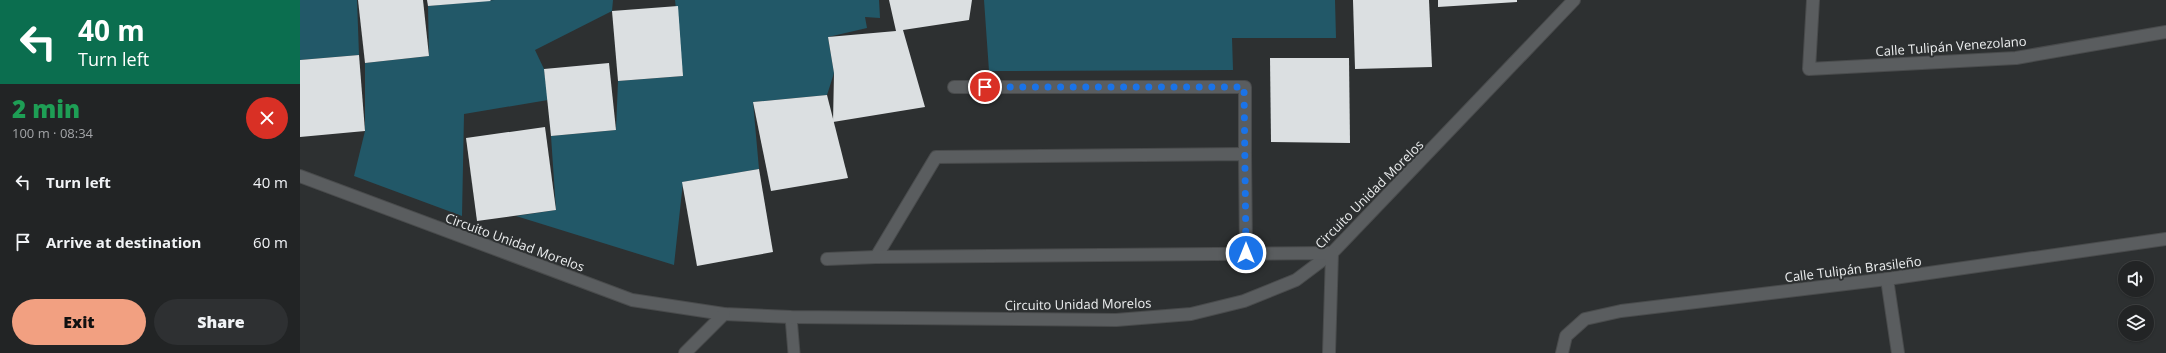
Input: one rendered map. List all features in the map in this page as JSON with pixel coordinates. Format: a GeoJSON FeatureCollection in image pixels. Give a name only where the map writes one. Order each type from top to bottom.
{"type":"FeatureCollection","features":[{"type":"Feature","properties":{"kind":"street","name":"Circuito Unidad Morelos"},"geometry":{"type":"LineString","coordinates":[[300,176],[632,300],[724,314],[792,317],[1116,320],[1191,314],[1244,301],[1296,280],[1332,253],[1574,0]]}},
{"type":"Feature","properties":{"kind":"street","name":"Calle Tulipán Venezolano"},"geometry":{"type":"LineString","coordinates":[[1813,0],[1809,68],[2016,58],[2166,32]]}},
{"type":"Feature","properties":{"kind":"street"},"geometry":{"type":"LineString","coordinates":[[954,87],[1244,87],[1246,253]]}},
{"type":"Feature","properties":{"kind":"street"},"geometry":{"type":"LineString","coordinates":[[876,257],[936,157],[1245,154]]}},
{"type":"Feature","properties":{"kind":"street","name":"Calle Tulipán Brasileño"},"geometry":{"type":"LineString","coordinates":[[1562,353],[1566,336],[1585,319],[1621,311],[1887,279],[2166,239]]}},
{"type":"Feature","properties":{"kind":"street"},"geometry":{"type":"LineString","coordinates":[[827,259],[876,257],[1332,253],[1328,353]]}},
{"type":"Feature","properties":{"kind":"street"},"geometry":{"type":"LineString","coordinates":[[1887,279],[1898,353]]}},
{"type":"Feature","properties":{"kind":"street"},"geometry":{"type":"LineString","coordinates":[[685,353],[724,314]]}},
{"type":"Feature","properties":{"kind":"lane"},"geometry":{"type":"LineString","coordinates":[[792,317],[794,353]]}},
{"type":"Feature","properties":{"kind":"shaded area"},"geometry":{"type":"Polygon","coordinates":[[[300,0],[357,0],[359,55],[300,60],[300,0]]]}},
{"type":"Feature","properties":{"kind":"shaded area"},"geometry":{"type":"Polygon","coordinates":[[[495,0],[613,0],[612,11],[535,50],[544,69],[548,100],[464,114],[462,216],[354,176],[365,131],[365,63],[429,56],[428,6],[495,0]]]}},
{"type":"Feature","properties":{"kind":"shaded area"},"geometry":{"type":"Polygon","coordinates":[[[675,0],[879,0],[880,18],[865,17],[867,28],[828,37],[834,73],[827,95],[753,102],[759,169],[683,182],[674,265],[516,216],[556,210],[551,136],[616,130],[618,81],[683,76],[675,0]]]}},
{"type":"Feature","properties":{"kind":"shaded area"},"geometry":{"type":"Polygon","coordinates":[[[984,0],[1335,0],[1336,38],[1232,38],[1233,70],[989,71],[984,0]]]}},
{"type":"Feature","properties":{"kind":"building"},"geometry":{"type":"Polygon","coordinates":[[[358,0],[423,0],[429,56],[365,63],[358,0]]]}},
{"type":"Feature","properties":{"kind":"building"},"geometry":{"type":"Polygon","coordinates":[[[427,0],[490,0],[491,1],[428,6],[427,0]]]}},
{"type":"Feature","properties":{"kind":"building"},"geometry":{"type":"Polygon","coordinates":[[[889,0],[972,0],[969,20],[903,30],[925,107],[833,122],[834,73],[828,37],[896,31],[889,0]]]}},
{"type":"Feature","properties":{"kind":"building"},"geometry":{"type":"Polygon","coordinates":[[[1353,0],[1429,0],[1432,67],[1355,69],[1353,0]]]}},
{"type":"Feature","properties":{"kind":"building"},"geometry":{"type":"Polygon","coordinates":[[[1438,0],[1517,0],[1517,2],[1438,7],[1438,0]]]}},
{"type":"Feature","properties":{"kind":"building"},"geometry":{"type":"Polygon","coordinates":[[[678,6],[683,76],[618,81],[612,11],[678,6]]]}},
{"type":"Feature","properties":{"kind":"building"},"geometry":{"type":"Polygon","coordinates":[[[359,55],[365,131],[300,137],[300,60],[359,55]]]}},
{"type":"Feature","properties":{"kind":"building"},"geometry":{"type":"Polygon","coordinates":[[[1270,58],[1349,58],[1350,143],[1271,142],[1270,58]]]}},
{"type":"Feature","properties":{"kind":"building"},"geometry":{"type":"Polygon","coordinates":[[[609,63],[616,130],[551,136],[544,69],[609,63]]]}},
{"type":"Feature","properties":{"kind":"building"},"geometry":{"type":"Polygon","coordinates":[[[827,95],[848,178],[771,191],[753,102],[827,95]]]}},
{"type":"Feature","properties":{"kind":"building"},"geometry":{"type":"Polygon","coordinates":[[[545,127],[556,210],[477,221],[466,138],[545,127]]]}},
{"type":"Feature","properties":{"kind":"building"},"geometry":{"type":"Polygon","coordinates":[[[759,169],[773,252],[697,266],[682,182],[759,169]]]}},
{"type":"Feature","properties":{"kind":"route"},"geometry":{"type":"LineString","coordinates":[[985,87],[1244,87],[1246,253]]}}]}
